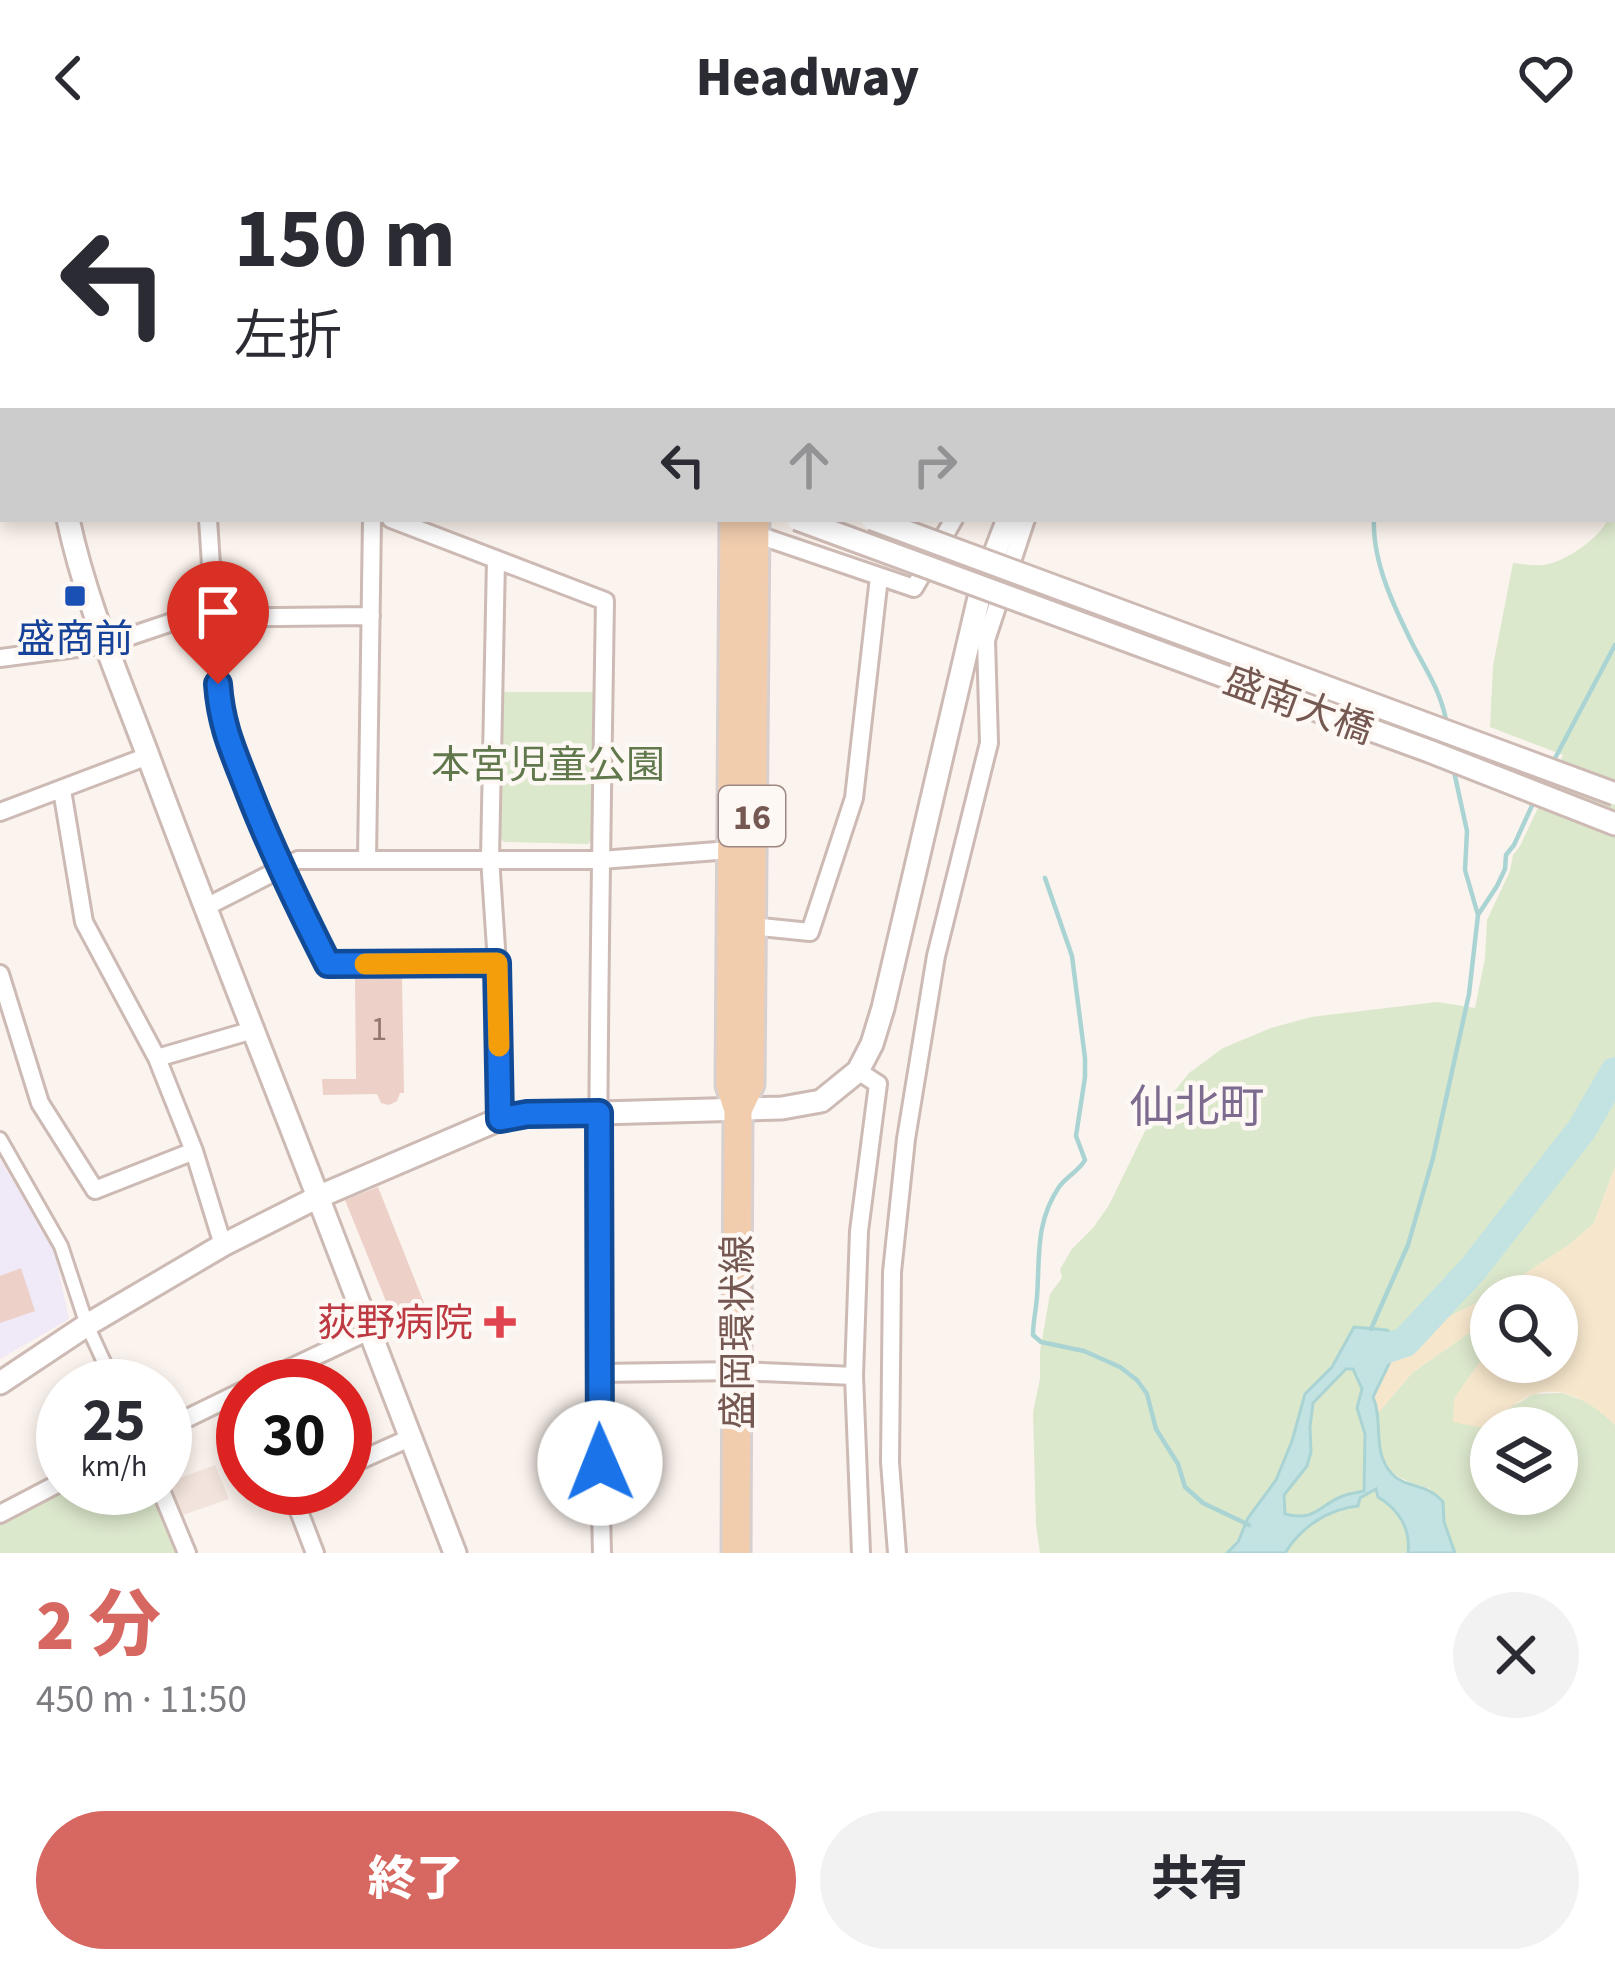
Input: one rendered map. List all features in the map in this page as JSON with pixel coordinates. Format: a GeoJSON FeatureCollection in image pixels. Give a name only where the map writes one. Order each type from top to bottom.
{"type":"FeatureCollection","features":[{"type":"Feature","properties":{"kind":"main road","name":"盛岡環状線"},"geometry":{"type":"LineString","coordinates":[[736,1553],[738,1110],[730,1084],[730,850],[740,523]]}},
{"type":"Feature","properties":{"kind":"main road","name":"盛岡環状線"},"geometry":{"type":"LineString","coordinates":[[738,1110],[750,1084],[751,926],[740,523]]}},
{"type":"Feature","properties":{"kind":"street"},"geometry":{"type":"LineString","coordinates":[[69,522],[77,564],[204,908],[455,1553]]}},
{"type":"Feature","properties":{"kind":"street"},"geometry":{"type":"LineString","coordinates":[[208,522],[220,718],[280,870],[328,964],[497,963]]}},
{"type":"Feature","properties":{"kind":"street"},"geometry":{"type":"LineString","coordinates":[[367,859],[373,522]]}},
{"type":"Feature","properties":{"kind":"street"},"geometry":{"type":"LineString","coordinates":[[399,522],[605,601],[598,1373],[602,1553]]}},
{"type":"Feature","properties":{"kind":"street","name":"盛南大橋"},"geometry":{"type":"LineString","coordinates":[[805,522],[1615,824]]}},
{"type":"Feature","properties":{"kind":"street","name":"盛南大橋"},"geometry":{"type":"LineString","coordinates":[[880,522],[1615,794]]}},
{"type":"Feature","properties":{"kind":"street"},"geometry":{"type":"LineString","coordinates":[[740,523],[914,588],[951,522]]}},
{"type":"Feature","properties":{"kind":"street"},"geometry":{"type":"LineString","coordinates":[[0,1382],[224,1246],[318,1197],[500,1119],[527,1114],[782,1108],[821,1101],[858,1071],[884,1008],[981,589],[1007,522]]}},
{"type":"Feature","properties":{"kind":"street"},"geometry":{"type":"LineString","coordinates":[[897,1553],[890,1462],[892,1272],[906,1139],[935,956],[989,743],[986,640],[1025,522]]}},
{"type":"Feature","properties":{"kind":"street"},"geometry":{"type":"LineString","coordinates":[[496,559],[490,858],[500,1119]]}},
{"type":"Feature","properties":{"kind":"street"},"geometry":{"type":"LineString","coordinates":[[751,926],[810,932],[854,798],[879,577]]}},
{"type":"Feature","properties":{"kind":"street"},"geometry":{"type":"LineString","coordinates":[[0,658],[106,644],[184,618],[371,616]]}},
{"type":"Feature","properties":{"kind":"street"},"geometry":{"type":"LineString","coordinates":[[0,812],[148,756]]}},
{"type":"Feature","properties":{"kind":"street"},"geometry":{"type":"LineString","coordinates":[[62,790],[84,922],[157,1058],[194,1151],[224,1246]]}},
{"type":"Feature","properties":{"kind":"street"},"geometry":{"type":"LineString","coordinates":[[204,908],[298,860],[601,860],[730,850]]}},
{"type":"Feature","properties":{"kind":"street"},"geometry":{"type":"LineString","coordinates":[[0,974],[40,1103],[95,1190],[194,1151]]}},
{"type":"Feature","properties":{"kind":"street"},"geometry":{"type":"LineString","coordinates":[[157,1058],[253,1030]]}},
{"type":"Feature","properties":{"kind":"street"},"geometry":{"type":"LineString","coordinates":[[858,1071],[878,1084],[859,1231],[854,1376],[861,1553]]}},
{"type":"Feature","properties":{"kind":"street"},"geometry":{"type":"LineString","coordinates":[[0,1139],[61,1246],[103,1359]]}},
{"type":"Feature","properties":{"kind":"street"},"geometry":{"type":"LineString","coordinates":[[309,1359],[369,1331]]}},
{"type":"Feature","properties":{"kind":"street"},"geometry":{"type":"LineString","coordinates":[[598,1373],[738,1371],[854,1376]]}},
{"type":"Feature","properties":{"kind":"street"},"geometry":{"type":"LineString","coordinates":[[372,1455],[412,1437]]}},
{"type":"Feature","properties":{"kind":"street"},"geometry":{"type":"LineString","coordinates":[[0,1514],[36,1495]]}},
{"type":"Feature","properties":{"kind":"street"},"geometry":{"type":"LineString","coordinates":[[171,1515],[187,1553]]}},
{"type":"Feature","properties":{"kind":"street"},"geometry":{"type":"LineString","coordinates":[[302,1515],[315,1553]]}},
{"type":"Feature","properties":{"kind":"shaded area"},"geometry":{"type":"Polygon","coordinates":[[[0,1159],[54,1250],[69,1319],[0,1359],[0,1159]]]}},
{"type":"Feature","properties":{"kind":"shaded area"},"geometry":{"type":"Polygon","coordinates":[[[215,1465],[216,1504],[192,1512],[192,1474],[215,1465]]]}},
{"type":"Feature","properties":{"kind":"green space"},"geometry":{"type":"Polygon","coordinates":[[[1606,522],[1615,522],[1615,1167],[1594,1223],[1523,1275],[1470,1275],[1470,1306],[1413,1340],[1413,1323],[1398,1339],[1387,1330],[1366,1327],[1305,1394],[1276,1480],[1227,1553],[1040,1553],[1033,1412],[1050,1294],[1062,1278],[1060,1269],[1072,1249],[1109,1205],[1149,1123],[1189,1073],[1223,1048],[1271,1028],[1311,1017],[1437,1002],[1475,1008],[1487,920],[1563,755],[1490,727],[1493,666],[1513,563],[1552,563],[1590,541],[1606,522]]]}},
{"type":"Feature","properties":{"kind":"green space","name":"本宮児童公園"},"geometry":{"type":"Polygon","coordinates":[[[501,692],[596,692],[594,837],[588,844],[504,842],[499,837],[501,692]]]}},
{"type":"Feature","properties":{"kind":"green space"},"geometry":{"type":"Polygon","coordinates":[[[1469,1333],[1470,1376],[1454,1399],[1517,1404],[1533,1394],[1563,1393],[1595,1405],[1615,1425],[1615,1553],[1455,1553],[1430,1489],[1392,1472],[1380,1455],[1378,1413],[1412,1373],[1469,1333]]]}},
{"type":"Feature","properties":{"kind":"green space"},"geometry":{"type":"Polygon","coordinates":[[[1346,1368],[1353,1369],[1362,1389],[1357,1408],[1365,1434],[1364,1492],[1305,1515],[1285,1514],[1284,1495],[1307,1466],[1311,1452],[1313,1403],[1346,1368]]]}},
{"type":"Feature","properties":{"kind":"green space"},"geometry":{"type":"Polygon","coordinates":[[[1377,1488],[1378,1497],[1401,1520],[1408,1553],[1285,1553],[1316,1521],[1358,1506],[1360,1498],[1377,1488]]]}},
{"type":"Feature","properties":{"kind":"green space"},"geometry":{"type":"Polygon","coordinates":[[[36,1503],[36,1515],[167,1515],[182,1553],[0,1553],[0,1521],[36,1503]]]}},
{"type":"Feature","properties":{"kind":"sand"},"geometry":{"type":"Polygon","coordinates":[[[1615,1167],[1615,1425],[1588,1404],[1556,1392],[1528,1397],[1511,1407],[1470,1407],[1470,1425],[1453,1422],[1454,1399],[1470,1376],[1470,1383],[1578,1383],[1578,1275],[1523,1275],[1594,1223],[1615,1167]]]}},
{"type":"Feature","properties":{"kind":"sand"},"geometry":{"type":"Polygon","coordinates":[[[1470,1306],[1470,1333],[1412,1373],[1378,1413],[1374,1391],[1397,1347],[1414,1345],[1413,1340],[1470,1306]]]}},
{"type":"Feature","properties":{"kind":"water"},"geometry":{"type":"Polygon","coordinates":[[[1413,1322],[1415,1346],[1397,1347],[1373,1397],[1382,1456],[1398,1479],[1430,1491],[1443,1502],[1444,1522],[1455,1553],[1408,1553],[1402,1520],[1378,1497],[1376,1489],[1360,1498],[1358,1506],[1316,1521],[1285,1553],[1227,1553],[1276,1480],[1305,1394],[1332,1367],[1354,1327],[1387,1330],[1398,1339],[1413,1322]],[[1346,1369],[1313,1403],[1311,1452],[1307,1466],[1284,1495],[1285,1514],[1311,1514],[1343,1496],[1364,1491],[1365,1434],[1357,1408],[1362,1389],[1353,1369],[1346,1369]]]}},
{"type":"Feature","properties":{"kind":"building"},"geometry":{"type":"Polygon","coordinates":[[[402,977],[404,1093],[389,1105],[381,1103],[377,1094],[323,1095],[322,1079],[356,1079],[355,978],[402,977]]]}},
{"type":"Feature","properties":{"kind":"building"},"geometry":{"type":"Polygon","coordinates":[[[378,1187],[426,1308],[394,1321],[345,1200],[378,1187]]]}},
{"type":"Feature","properties":{"kind":"building"},"geometry":{"type":"Polygon","coordinates":[[[21,1268],[35,1311],[0,1323],[0,1276],[21,1268]]]}},
{"type":"Feature","properties":{"kind":"waterway"},"geometry":{"type":"LineString","coordinates":[[1374,522],[1386,585],[1438,695],[1447,726]]}},
{"type":"Feature","properties":{"kind":"waterway"},"geometry":{"type":"LineString","coordinates":[[1553,762],[1615,645]]}},
{"type":"Feature","properties":{"kind":"waterway"},"geometry":{"type":"LineString","coordinates":[[1371,1329],[1408,1245],[1433,1158],[1469,994],[1478,915],[1465,870],[1467,831],[1453,767]]}},
{"type":"Feature","properties":{"kind":"waterway"},"geometry":{"type":"LineString","coordinates":[[1478,915],[1497,886],[1506,855],[1535,799]]}},
{"type":"Feature","properties":{"kind":"waterway"},"geometry":{"type":"LineString","coordinates":[[1045,878],[1072,956],[1085,1058],[1076,1136],[1085,1160],[1059,1187],[1046,1214],[1033,1335],[1041,1342],[1084,1351],[1137,1380],[1185,1487],[1203,1503],[1249,1525]]}},
{"type":"Feature","properties":{"kind":"waterway"},"geometry":{"type":"LineString","coordinates":[[1378,1351],[1405,1342],[1473,1269],[1582,1129],[1615,1072]]}},
{"type":"Feature","properties":{"kind":"slow traffic"},"geometry":{"type":"LineString","coordinates":[[365,964],[497,963],[499,1046]]}},
{"type":"Feature","properties":{"kind":"place","name":"盛商前"},"geometry":{"type":"Point","coordinates":[75,596]}},
{"type":"Feature","properties":{"kind":"place","name":"荻野病院"},"geometry":{"type":"Point","coordinates":[500,1322]}},
{"type":"Feature","properties":{"kind":"district","name":"仙北町"},"geometry":{"type":"Point","coordinates":[1197,1106]}},
{"type":"Feature","properties":{"kind":"route"},"geometry":{"type":"LineString","coordinates":[[218,684],[220,718],[280,870],[328,964],[497,963],[500,1119],[599,1113],[600,1463]]}}]}
